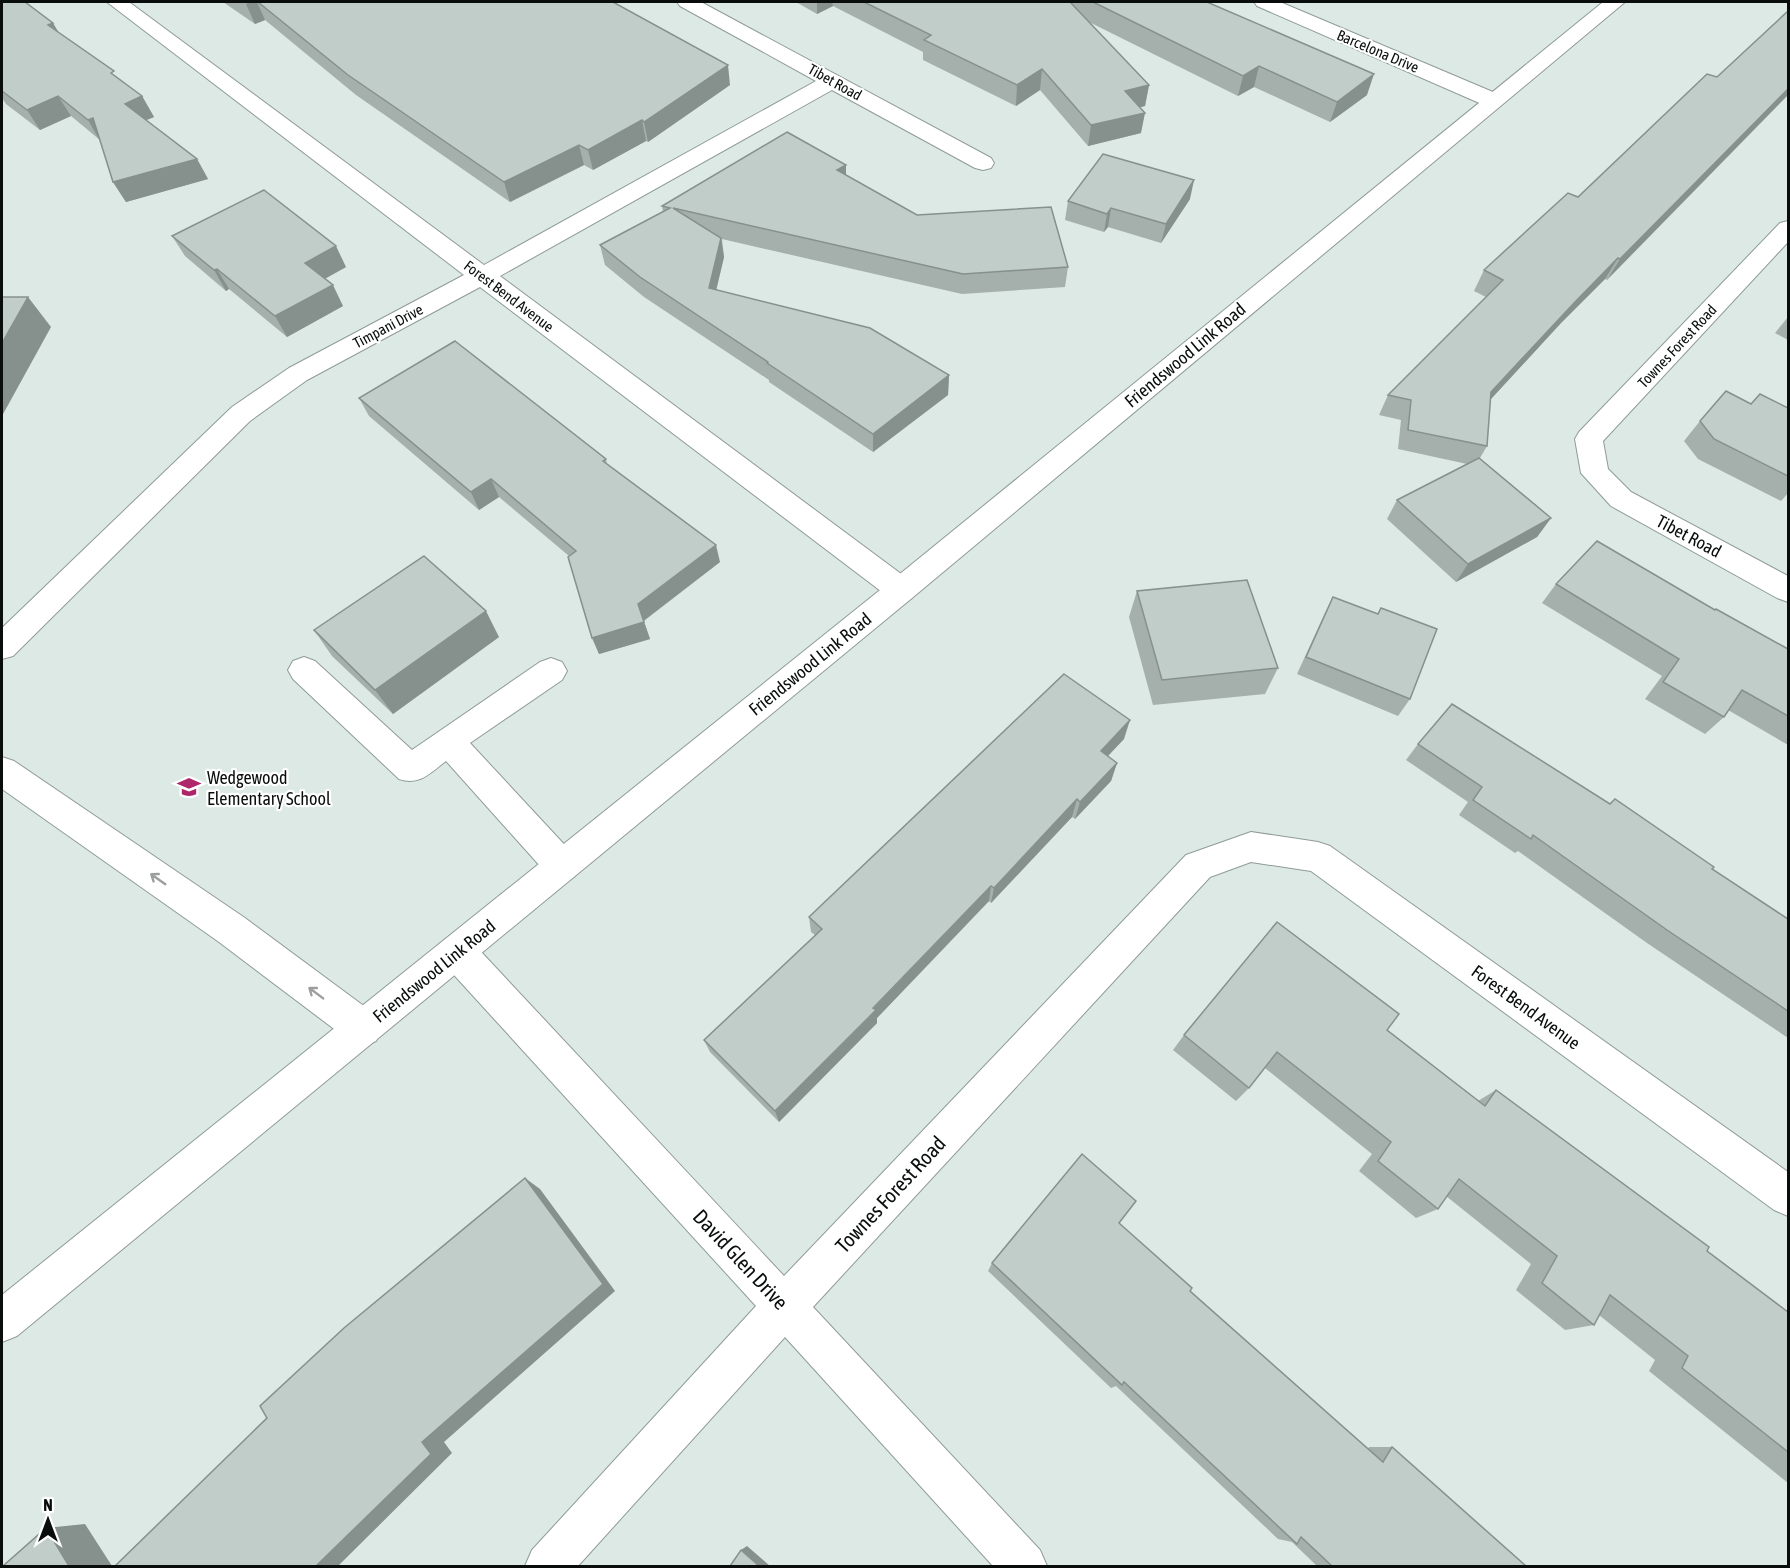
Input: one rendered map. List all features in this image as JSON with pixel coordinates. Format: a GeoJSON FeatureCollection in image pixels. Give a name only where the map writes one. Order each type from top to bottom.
{"type":"FeatureCollection","features":[{"type":"Feature","properties":{"kind":"street","name":"Forest Bend Avenue"},"geometry":{"type":"LineString","coordinates":[[117,2],[901,590]]}},
{"type":"Feature","properties":{"kind":"street","name":"Tibet Road"},"geometry":{"type":"LineString","coordinates":[[687,2],[983,163]]}},
{"type":"Feature","properties":{"kind":"street","name":"Barcelona Drive"},"geometry":{"type":"LineString","coordinates":[[1264,2],[1492,100]]}},
{"type":"Feature","properties":{"kind":"street","name":"Friendswood Link Road"},"geometry":{"type":"LineString","coordinates":[[2,1321],[901,590],[1492,100],[1615,2]]}},
{"type":"Feature","properties":{"kind":"street","name":"Timpani Drive"},"geometry":{"type":"LineString","coordinates":[[2,647],[241,414],[298,374],[482,276],[832,81]]}},
{"type":"Feature","properties":{"kind":"street","name":"Townes Forest Road"},"geometry":{"type":"LineString","coordinates":[[1595,473],[1589,439],[1788,231]]}},
{"type":"Feature","properties":{"kind":"street","name":"Tibet Road"},"geometry":{"type":"LineString","coordinates":[[1595,473],[1621,499],[1788,590]]}},
{"type":"Feature","properties":{"kind":"street"},"geometry":{"type":"LineString","coordinates":[[304,670],[411,770],[448,741],[551,671]]}},
{"type":"Feature","properties":{"kind":"street"},"geometry":{"type":"LineString","coordinates":[[448,741],[562,866]]}},
{"type":"Feature","properties":{"kind":"street"},"geometry":{"type":"LineString","coordinates":[[2,771],[232,930],[363,1028]]}},
{"type":"Feature","properties":{"kind":"street","name":"Forest Bend Avenue"},"geometry":{"type":"LineString","coordinates":[[1251,847],[1318,857],[1788,1196]]}},
{"type":"Feature","properties":{"kind":"street","name":"Townes Forest Road"},"geometry":{"type":"LineString","coordinates":[[548,1566],[784,1307],[1198,866],[1251,847]]}},
{"type":"Feature","properties":{"kind":"street","name":"David Glen Drive"},"geometry":{"type":"LineString","coordinates":[[457,952],[1024,1566]]}},
{"type":"Feature","properties":{"kind":"building"},"geometry":{"type":"Polygon","coordinates":[[[2,2],[25,2],[53,23],[48,25],[114,71],[111,73],[142,96],[125,104],[197,159],[113,182],[93,118],[88,120],[58,96],[27,110],[2,91],[2,2]]]}},
{"type":"Feature","properties":{"kind":"building"},"geometry":{"type":"Polygon","coordinates":[[[258,2],[613,2],[728,65],[644,122],[642,120],[588,150],[579,145],[504,182],[348,75],[258,2]]]}},
{"type":"Feature","properties":{"kind":"building"},"geometry":{"type":"Polygon","coordinates":[[[864,2],[1070,2],[1149,85],[1125,91],[1145,113],[1091,125],[1042,69],[1017,85],[924,40],[931,35],[864,2]]]}},
{"type":"Feature","properties":{"kind":"building"},"geometry":{"type":"Polygon","coordinates":[[[1093,2],[1207,2],[1374,74],[1337,102],[1259,66],[1243,76],[1093,2]]]}},
{"type":"Feature","properties":{"kind":"building"},"geometry":{"type":"Polygon","coordinates":[[[1788,11],[1788,89],[1620,259],[1618,258],[1491,392],[1487,446],[1408,430],[1411,400],[1388,395],[1503,280],[1484,270],[1568,193],[1578,197],[1707,74],[1717,77],[1788,11]]]}},
{"type":"Feature","properties":{"kind":"building"},"geometry":{"type":"Polygon","coordinates":[[[787,132],[846,165],[837,170],[917,215],[1051,207],[1068,267],[963,274],[673,208],[721,238],[709,288],[870,328],[949,375],[873,434],[640,277],[600,245],[670,208],[662,206],[787,132]]]}},
{"type":"Feature","properties":{"kind":"building"},"geometry":{"type":"Polygon","coordinates":[[[1103,154],[1194,180],[1166,224],[1111,208],[1107,214],[1068,201],[1103,154]]]}},
{"type":"Feature","properties":{"kind":"building"},"geometry":{"type":"Polygon","coordinates":[[[264,190],[336,246],[305,263],[333,285],[275,316],[172,236],[264,190]]]}},
{"type":"Feature","properties":{"kind":"building"},"geometry":{"type":"Polygon","coordinates":[[[2,297],[28,297],[2,343],[2,297]]]}},
{"type":"Feature","properties":{"kind":"building"},"geometry":{"type":"Polygon","coordinates":[[[455,341],[606,459],[603,461],[716,545],[638,604],[644,622],[592,638],[568,557],[576,551],[491,479],[471,492],[359,398],[455,341]]]}},
{"type":"Feature","properties":{"kind":"building"},"geometry":{"type":"Polygon","coordinates":[[[1726,391],[1751,404],[1760,394],[1788,408],[1788,476],[1714,439],[1700,421],[1726,391]]]}},
{"type":"Feature","properties":{"kind":"building"},"geometry":{"type":"Polygon","coordinates":[[[1479,458],[1551,518],[1468,564],[1397,500],[1479,458]]]}},
{"type":"Feature","properties":{"kind":"building"},"geometry":{"type":"Polygon","coordinates":[[[1597,541],[1715,610],[1788,649],[1788,716],[1742,690],[1724,717],[1663,682],[1679,659],[1556,584],[1597,541]]]}},
{"type":"Feature","properties":{"kind":"building"},"geometry":{"type":"Polygon","coordinates":[[[424,556],[486,611],[375,690],[314,630],[424,556]]]}},
{"type":"Feature","properties":{"kind":"building"},"geometry":{"type":"Polygon","coordinates":[[[1247,580],[1278,668],[1162,680],[1137,591],[1247,580]]]}},
{"type":"Feature","properties":{"kind":"building"},"geometry":{"type":"Polygon","coordinates":[[[1333,597],[1378,614],[1381,608],[1437,629],[1410,699],[1306,657],[1333,597]]]}},
{"type":"Feature","properties":{"kind":"building"},"geometry":{"type":"Polygon","coordinates":[[[1064,674],[1130,720],[1101,751],[1117,763],[1080,802],[1077,799],[994,888],[991,886],[873,1008],[876,1010],[775,1111],[704,1040],[822,929],[809,917],[1064,674]]]}},
{"type":"Feature","properties":{"kind":"building"},"geometry":{"type":"Polygon","coordinates":[[[1452,704],[1610,804],[1615,799],[1714,867],[1712,869],[1788,919],[1788,1011],[1667,930],[1533,835],[1531,839],[1473,800],[1482,787],[1418,744],[1452,704]]]}},
{"type":"Feature","properties":{"kind":"building"},"geometry":{"type":"Polygon","coordinates":[[[1277,922],[1399,1014],[1387,1030],[1485,1106],[1496,1090],[1709,1247],[1707,1251],[1788,1312],[1788,1452],[1682,1368],[1688,1356],[1610,1295],[1594,1325],[1542,1283],[1557,1256],[1459,1179],[1438,1209],[1378,1161],[1391,1142],[1277,1052],[1249,1088],[1184,1035],[1277,922]]]}},
{"type":"Feature","properties":{"kind":"building"},"geometry":{"type":"Polygon","coordinates":[[[1082,1154],[1136,1201],[1119,1223],[1192,1288],[1190,1291],[1383,1462],[1392,1447],[1526,1566],[1332,1566],[1301,1537],[1297,1544],[1124,1382],[1122,1385],[992,1263],[1082,1154]]]}},
{"type":"Feature","properties":{"kind":"building"},"geometry":{"type":"Polygon","coordinates":[[[525,1178],[603,1284],[422,1442],[431,1454],[316,1566],[115,1566],[267,1418],[260,1406],[344,1328],[525,1178]]]}},
{"type":"Feature","properties":{"kind":"building"},"geometry":{"type":"Polygon","coordinates":[[[46,1528],[69,1566],[3,1566],[46,1528]]]}},
{"type":"Feature","properties":{"kind":"building"},"geometry":{"type":"Polygon","coordinates":[[[741,1550],[759,1566],[730,1566],[741,1550]]]}},
{"type":"Feature","properties":{"kind":"place","name":"Wedgewood Elementary School"},"geometry":{"type":"Point","coordinates":[189,787]}}]}
